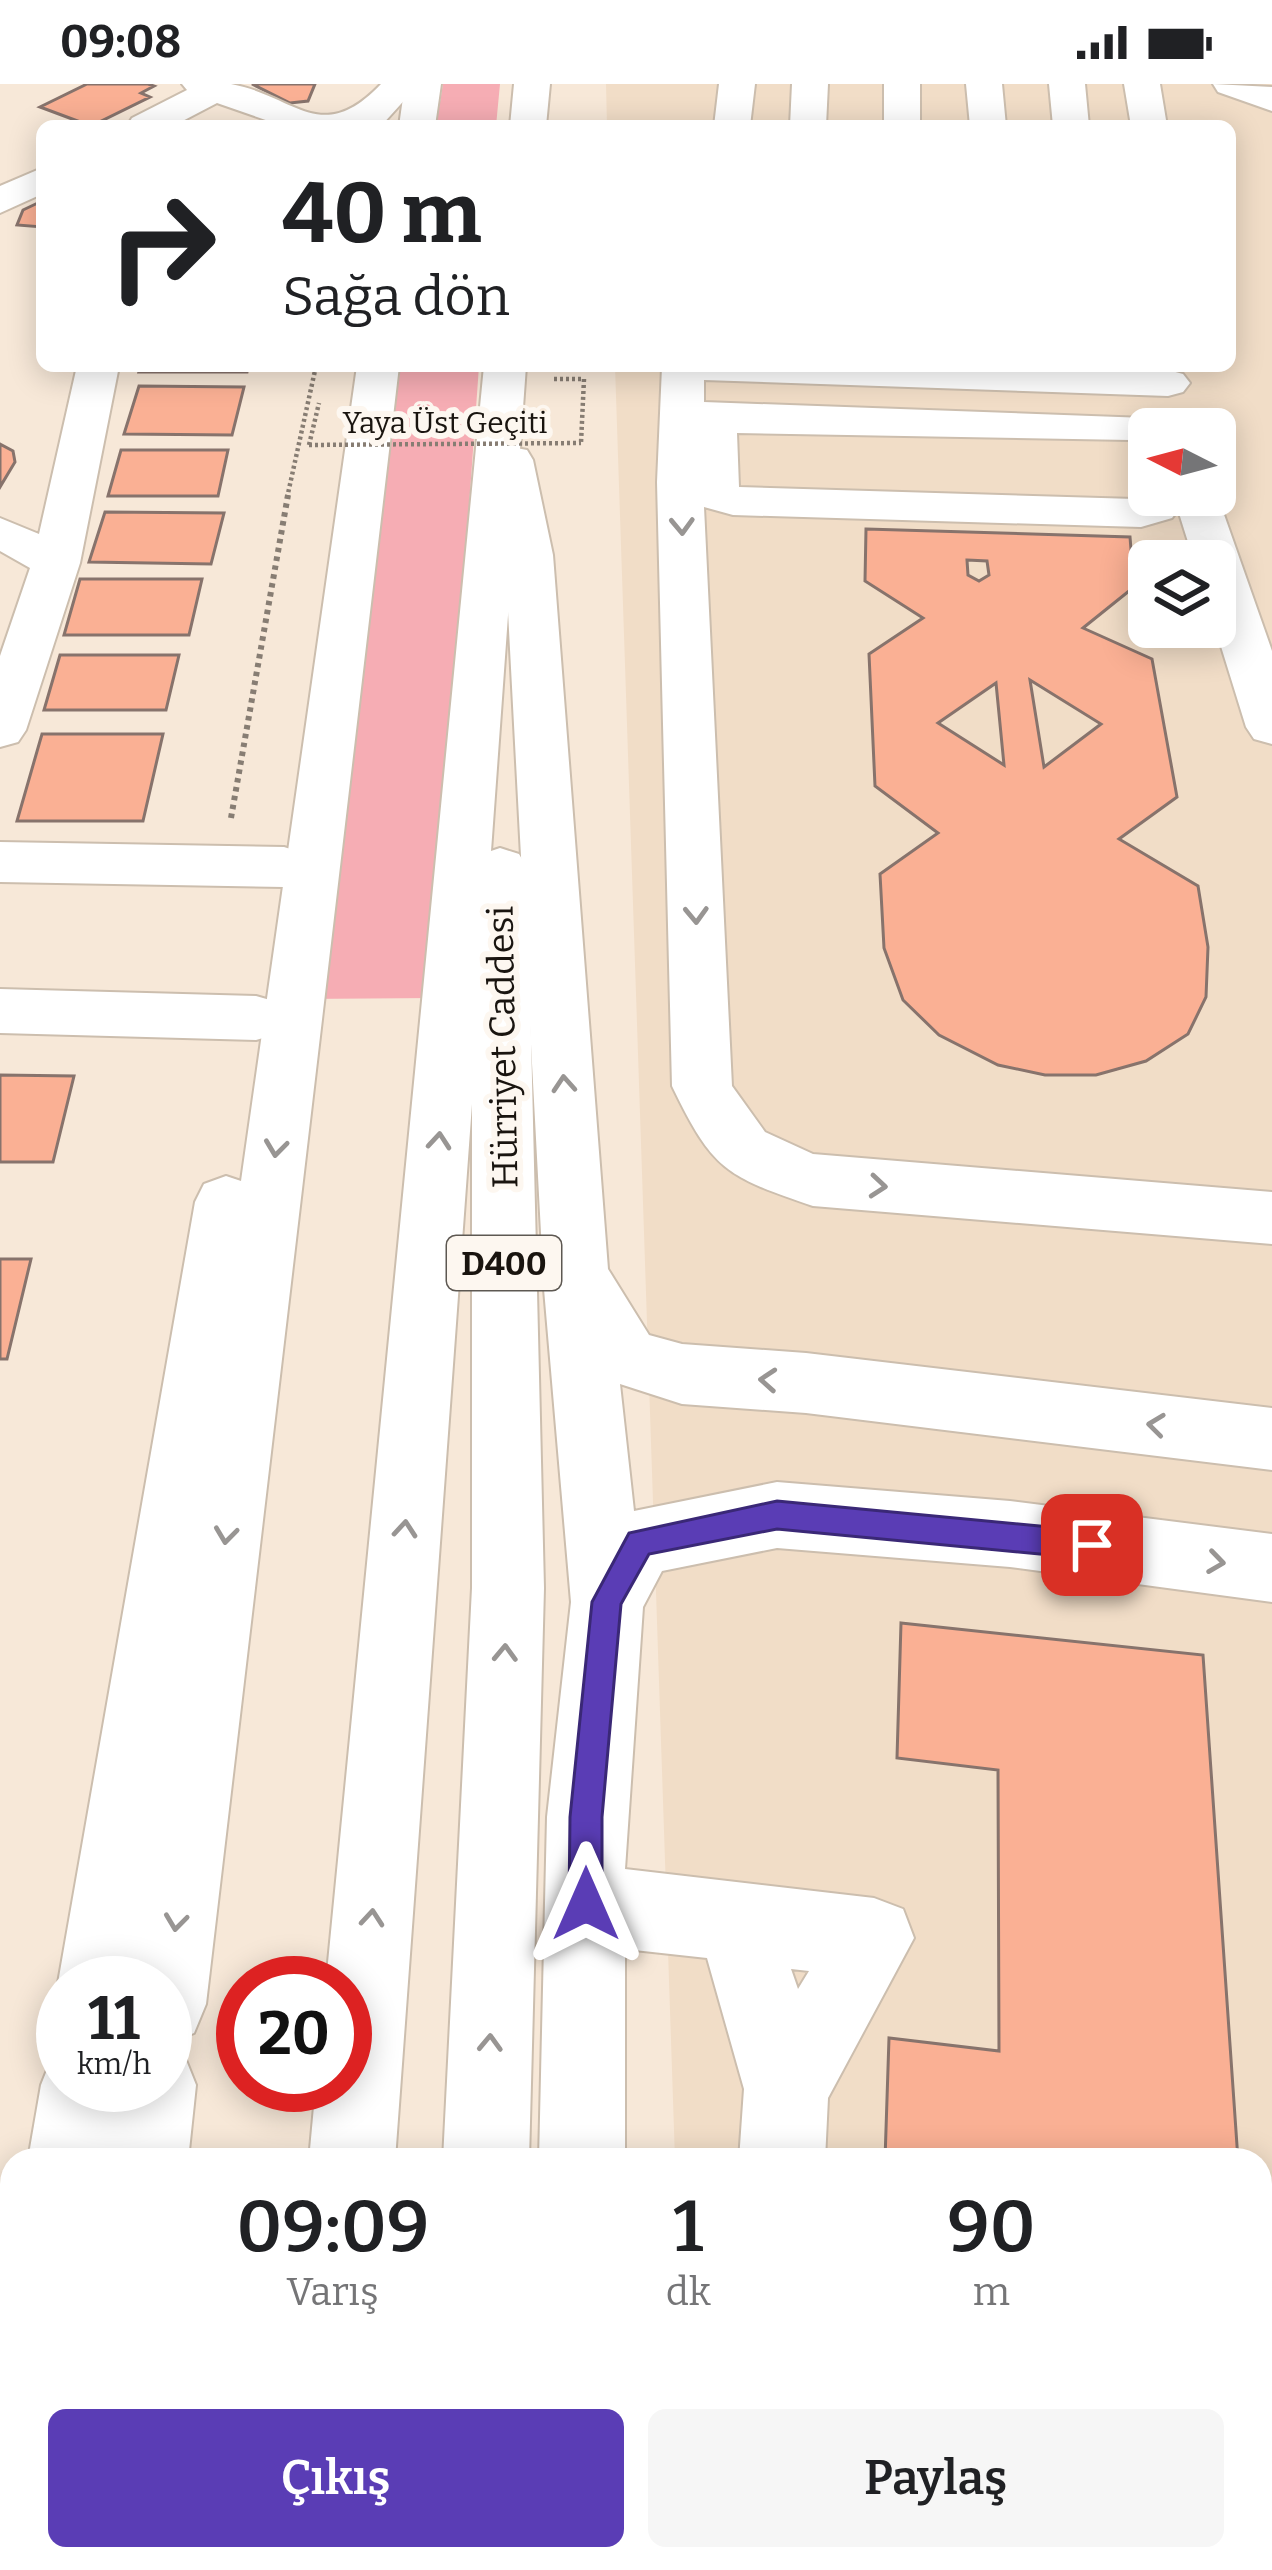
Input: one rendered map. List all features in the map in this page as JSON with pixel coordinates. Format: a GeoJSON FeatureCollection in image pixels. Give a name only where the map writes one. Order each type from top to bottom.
{"type":"FeatureCollection","features":[{"type":"Feature","properties":{"kind":"main road"},"geometry":{"type":"LineString","coordinates":[[360,120],[369,118],[401,84]]}},
{"type":"Feature","properties":{"kind":"main road"},"geometry":{"type":"LineString","coordinates":[[418,120],[423,84]]}},
{"type":"Feature","properties":{"kind":"main road"},"geometry":{"type":"LineString","coordinates":[[529,120],[532,84]]}},
{"type":"Feature","properties":{"kind":"main road"},"geometry":{"type":"LineString","coordinates":[[733,120],[737,84]]}},
{"type":"Feature","properties":{"kind":"main road"},"geometry":{"type":"LineString","coordinates":[[808,120],[810,84]]}},
{"type":"Feature","properties":{"kind":"main road"},"geometry":{"type":"LineString","coordinates":[[902,84],[902,120]]}},
{"type":"Feature","properties":{"kind":"main road"},"geometry":{"type":"LineString","coordinates":[[984,84],[987,120]]}},
{"type":"Feature","properties":{"kind":"main road"},"geometry":{"type":"LineString","coordinates":[[1067,84],[1070,120]]}},
{"type":"Feature","properties":{"kind":"main road"},"geometry":{"type":"LineString","coordinates":[[1142,84],[1148,120]]}},
{"type":"Feature","properties":{"kind":"main road"},"geometry":{"type":"LineString","coordinates":[[1231,84],[1272,100]]}},
{"type":"Feature","properties":{"kind":"main road"},"geometry":{"type":"LineString","coordinates":[[159,120],[208,87],[270,112],[307,120]]}},
{"type":"Feature","properties":{"kind":"main road"},"geometry":{"type":"LineString","coordinates":[[0,201],[36,182]]}},
{"type":"Feature","properties":{"kind":"main road"},"geometry":{"type":"LineString","coordinates":[[0,730],[56,563],[97,372]]}},
{"type":"Feature","properties":{"kind":"main road"},"geometry":{"type":"LineString","coordinates":[[103,1956],[256,1018],[375,372]]}},
{"type":"Feature","properties":{"kind":"main road"},"geometry":{"type":"LineString","coordinates":[[171,1956],[375,372]]}},
{"type":"Feature","properties":{"kind":"main road"},"geometry":{"type":"LineString","coordinates":[[353,2148],[524,372]]}},
{"type":"Feature","properties":{"kind":"main road","name":"Hürriyet Caddesi"},"geometry":{"type":"LineString","coordinates":[[486,2148],[508,1588],[500,822],[511,460],[524,372]]}},
{"type":"Feature","properties":{"kind":"main road"},"geometry":{"type":"LineString","coordinates":[[697,372],[680,482],[702,1086],[728,1138],[760,1162],[813,1180],[1272,1218]]}},
{"type":"Feature","properties":{"kind":"main road"},"geometry":{"type":"LineString","coordinates":[[699,372],[715,441],[719,496],[733,501],[1128,513]]}},
{"type":"Feature","properties":{"kind":"main road"},"geometry":{"type":"LineString","coordinates":[[839,372],[1121,382],[1168,375],[1162,408]]}},
{"type":"Feature","properties":{"kind":"main road"},"geometry":{"type":"LineString","coordinates":[[1121,382],[1136,408]]}},
{"type":"Feature","properties":{"kind":"main road"},"geometry":{"type":"LineString","coordinates":[[715,441],[1128,441]]}},
{"type":"Feature","properties":{"kind":"main road"},"geometry":{"type":"LineString","coordinates":[[715,441],[1128,474]]}},
{"type":"Feature","properties":{"kind":"main road"},"geometry":{"type":"LineString","coordinates":[[511,460],[529,555],[576,1274],[607,1602],[586,1817],[582,2148]]}},
{"type":"Feature","properties":{"kind":"main road"},"geometry":{"type":"LineString","coordinates":[[1203,516],[1272,727]]}},
{"type":"Feature","properties":{"kind":"main road"},"geometry":{"type":"LineString","coordinates":[[0,532],[56,563]]}},
{"type":"Feature","properties":{"kind":"main road"},"geometry":{"type":"LineString","coordinates":[[0,862],[284,867]]}},
{"type":"Feature","properties":{"kind":"main road"},"geometry":{"type":"LineString","coordinates":[[0,1011],[256,1018]]}},
{"type":"Feature","properties":{"kind":"main road"},"geometry":{"type":"LineString","coordinates":[[576,1274],[627,1357],[682,1374],[806,1383],[1272,1439]]}},
{"type":"Feature","properties":{"kind":"main road"},"geometry":{"type":"LineString","coordinates":[[607,1602],[640,1542],[777,1515],[1010,1534],[1272,1568]]}},
{"type":"Feature","properties":{"kind":"main road"},"geometry":{"type":"LineString","coordinates":[[586,1904],[874,1938],[784,2124]]}},
{"type":"Feature","properties":{"kind":"main road"},"geometry":{"type":"LineString","coordinates":[[737,1922],[784,2124]]}},
{"type":"Feature","properties":{"kind":"main road"},"geometry":{"type":"LineString","coordinates":[[73,2148],[79,2112]]}},
{"type":"Feature","properties":{"kind":"main road"},"geometry":{"type":"LineString","coordinates":[[146,2148],[151,2112]]}},
{"type":"Feature","properties":{"kind":"path"},"geometry":{"type":"LineString","coordinates":[[222,867],[282,521],[315,372]]}},
{"type":"Feature","properties":{"kind":"path","name":"Yaya Üst Geçiti"},"geometry":{"type":"LineString","coordinates":[[319,402],[309,445],[581,442],[584,379],[537,372]]}},
{"type":"Feature","properties":{"kind":"shaded area"},"geometry":{"type":"Polygon","coordinates":[[[443,84],[500,84],[497,120],[437,120],[443,84]]]}},
{"type":"Feature","properties":{"kind":"shaded area"},"geometry":{"type":"Polygon","coordinates":[[[606,84],[1272,84],[1272,2148],[675,2148],[615,372],[1236,372],[1236,120],[607,120],[606,84]]]}},
{"type":"Feature","properties":{"kind":"shaded area"},"geometry":{"type":"Polygon","coordinates":[[[400,372],[479,372],[434,998],[302,999],[400,372]]]}},
{"type":"Feature","properties":{"kind":"building"},"geometry":{"type":"Polygon","coordinates":[[[87,84],[154,86],[141,93],[150,97],[103,120],[75,120],[40,107],[87,84]]]}},
{"type":"Feature","properties":{"kind":"building"},"geometry":{"type":"Polygon","coordinates":[[[252,84],[315,84],[308,101],[290,103],[252,84]]]}},
{"type":"Feature","properties":{"kind":"building"},"geometry":{"type":"Polygon","coordinates":[[[36,204],[36,227],[17,225],[23,210],[36,204]]]}},
{"type":"Feature","properties":{"kind":"building"},"geometry":{"type":"Polygon","coordinates":[[[139,386],[244,387],[232,435],[124,434],[139,386]]]}},
{"type":"Feature","properties":{"kind":"building"},"geometry":{"type":"Polygon","coordinates":[[[0,444],[13,451],[15,462],[0,487],[0,444]]]}},
{"type":"Feature","properties":{"kind":"building"},"geometry":{"type":"Polygon","coordinates":[[[121,450],[228,450],[218,496],[108,496],[121,450]]]}},
{"type":"Feature","properties":{"kind":"building"},"geometry":{"type":"Polygon","coordinates":[[[105,512],[224,513],[211,564],[89,562],[105,512]]]}},
{"type":"Feature","properties":{"kind":"building"},"geometry":{"type":"Polygon","coordinates":[[[866,529],[1130,537],[1128,592],[1083,628],[1152,659],[1177,797],[1119,839],[1198,886],[1208,947],[1206,997],[1188,1034],[1146,1061],[1096,1075],[1045,1075],[998,1065],[939,1035],[903,1000],[884,948],[880,874],[938,833],[875,786],[869,654],[923,618],[865,581],[866,529]],[[967,560],[968,575],[979,581],[989,575],[987,561],[967,560]],[[1030,680],[1044,767],[1101,724],[1030,680]],[[996,683],[938,723],[1004,765],[996,683]]]}},
{"type":"Feature","properties":{"kind":"building"},"geometry":{"type":"Polygon","coordinates":[[[80,579],[202,579],[189,635],[64,635],[80,579]]]}},
{"type":"Feature","properties":{"kind":"building"},"geometry":{"type":"Polygon","coordinates":[[[60,655],[179,655],[166,710],[44,710],[60,655]]]}},
{"type":"Feature","properties":{"kind":"building"},"geometry":{"type":"Polygon","coordinates":[[[42,734],[163,734],[143,821],[17,821],[42,734]]]}},
{"type":"Feature","properties":{"kind":"building"},"geometry":{"type":"Polygon","coordinates":[[[0,1075],[74,1076],[53,1162],[0,1162],[0,1075]]]}},
{"type":"Feature","properties":{"kind":"building"},"geometry":{"type":"Polygon","coordinates":[[[0,1259],[31,1259],[7,1359],[0,1359],[0,1259]]]}},
{"type":"Feature","properties":{"kind":"building"},"geometry":{"type":"Polygon","coordinates":[[[901,1623],[1203,1655],[1237,2148],[885,2148],[889,2038],[999,2051],[998,1770],[897,1758],[901,1623]]]}},
{"type":"Feature","properties":{"kind":"route"},"geometry":{"type":"LineString","coordinates":[[586,1904],[586,1817],[607,1602],[640,1542],[777,1515],[1092,1545]]}}]}
